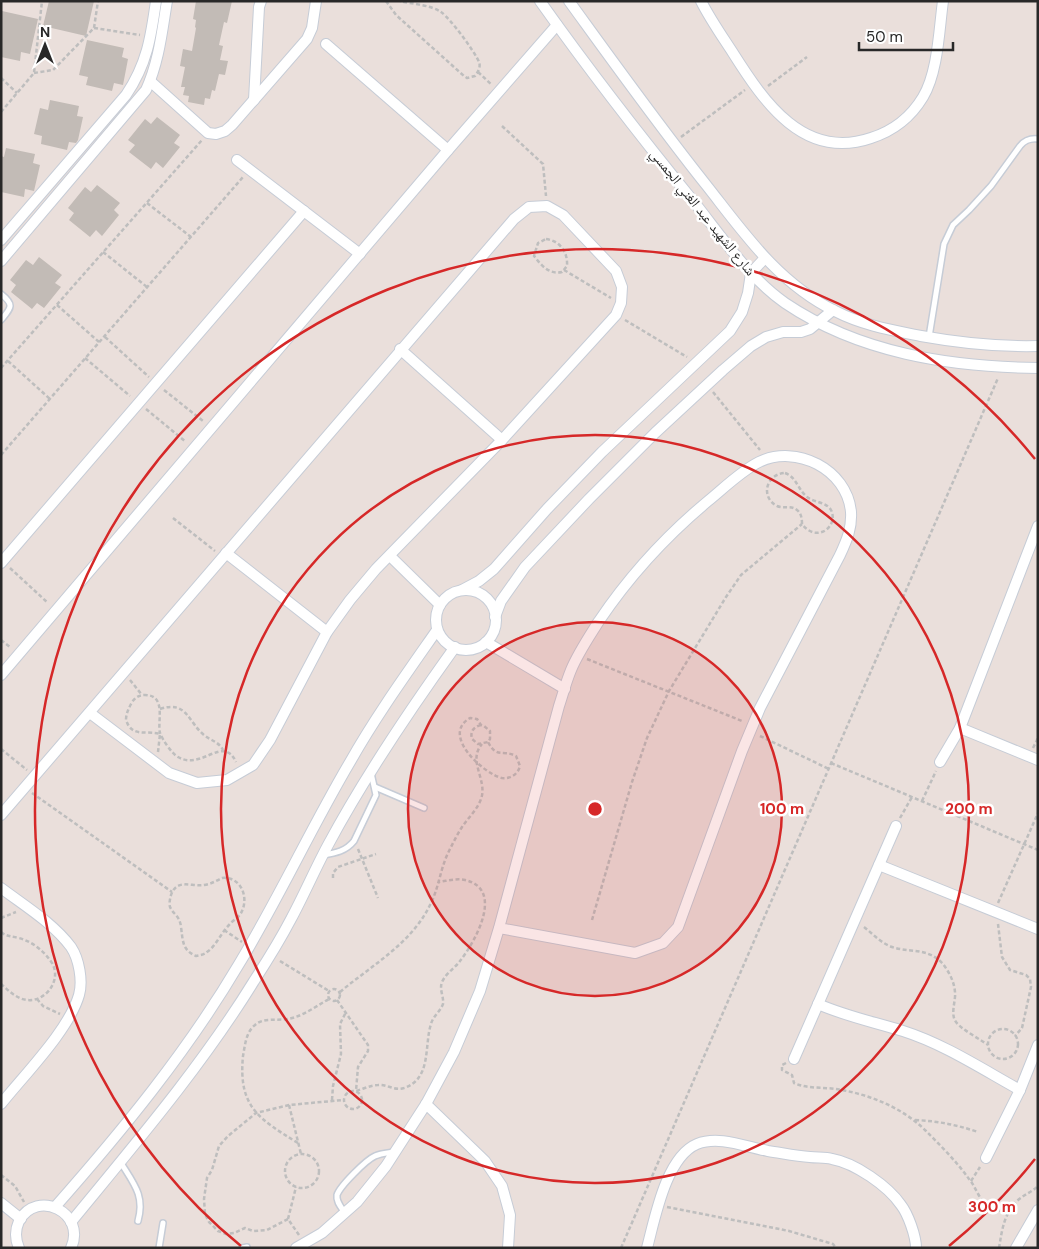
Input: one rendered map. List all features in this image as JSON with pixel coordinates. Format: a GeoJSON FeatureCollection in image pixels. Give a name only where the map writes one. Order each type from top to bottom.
{"type":"FeatureCollection","features":[{"type":"Feature","properties":{"kind":"street"},"geometry":{"type":"LineString","coordinates":[[1,240],[126,95],[142,67],[151,36],[156,1]]}},
{"type":"Feature","properties":{"kind":"street"},"geometry":{"type":"LineString","coordinates":[[1,262],[146,90],[157,59],[167,1]]}},
{"type":"Feature","properties":{"kind":"street"},"geometry":{"type":"LineString","coordinates":[[254,100],[259,7],[261,1]]}},
{"type":"Feature","properties":{"kind":"street"},"geometry":{"type":"LineString","coordinates":[[150,81],[208,133],[216,134],[224,131],[307,40],[312,28],[316,1]]}},
{"type":"Feature","properties":{"kind":"street","name":"شارع الشهيد عبد الغني الجمسي"},"geometry":{"type":"LineString","coordinates":[[540,1],[651,148],[751,273],[784,302],[818,323],[894,351],[974,366],[1038,368]]}},
{"type":"Feature","properties":{"kind":"street","name":"شارع الشهيد عبد الغني الجمسي"},"geometry":{"type":"LineString","coordinates":[[569,1],[673,143],[764,259],[787,280],[834,310],[880,328],[984,345],[1038,346]]}},
{"type":"Feature","properties":{"kind":"street"},"geometry":{"type":"LineString","coordinates":[[701,1],[756,89],[784,120],[806,135],[832,142],[860,142],[885,134],[907,118],[924,97],[933,71],[943,1]]}},
{"type":"Feature","properties":{"kind":"street"},"geometry":{"type":"LineString","coordinates":[[1,676],[448,150],[558,25]]}},
{"type":"Feature","properties":{"kind":"street"},"geometry":{"type":"LineString","coordinates":[[326,44],[448,150]]}},
{"type":"Feature","properties":{"kind":"street"},"geometry":{"type":"LineString","coordinates":[[237,160],[360,254]]}},
{"type":"Feature","properties":{"kind":"street"},"geometry":{"type":"LineString","coordinates":[[1,815],[514,218],[528,207],[547,206],[563,215],[616,272],[622,287],[621,303],[616,315],[502,440],[350,600],[328,632],[270,740],[253,765],[227,780],[197,783],[169,773],[90,713]]}},
{"type":"Feature","properties":{"kind":"street"},"geometry":{"type":"LineString","coordinates":[[2,562],[304,211]]}},
{"type":"Feature","properties":{"kind":"street"},"geometry":{"type":"LineString","coordinates":[[462,590],[480,594],[488,600],[495,616],[495,626],[492,634],[486,642],[471,649],[455,648],[447,643],[438,630],[436,621],[440,605],[453,593],[479,581],[494,569],[602,452],[730,331],[738,318],[748,293],[751,273],[764,259]]}},
{"type":"Feature","properties":{"kind":"street"},"geometry":{"type":"LineString","coordinates":[[495,616],[506,594],[525,566],[589,499],[707,385],[751,346],[766,337],[783,332],[801,332],[810,329],[834,310]]}},
{"type":"Feature","properties":{"kind":"street"},"geometry":{"type":"LineString","coordinates":[[400,350],[502,440]]}},
{"type":"Feature","properties":{"kind":"street"},"geometry":{"type":"LineString","coordinates":[[299,1246],[322,1233],[357,1202],[386,1166],[426,1104],[454,1052],[480,991],[571,670],[587,640],[615,597],[646,559],[685,521],[720,491],[758,463],[767,459],[789,456],[811,460],[830,472],[844,489],[851,510],[850,532],[836,564],[760,708],[678,927],[663,943],[635,953],[499,928]]}},
{"type":"Feature","properties":{"kind":"street"},"geometry":{"type":"LineString","coordinates":[[940,762],[960,728],[1038,526]]}},
{"type":"Feature","properties":{"kind":"street"},"geometry":{"type":"LineString","coordinates":[[224,555],[328,632]]}},
{"type":"Feature","properties":{"kind":"street"},"geometry":{"type":"LineString","coordinates":[[390,556],[440,605]]}},
{"type":"Feature","properties":{"kind":"street"},"geometry":{"type":"LineString","coordinates":[[54,1207],[105,1150],[153,1091],[197,1029],[277,899],[312,829],[350,760],[392,694],[438,630]]}},
{"type":"Feature","properties":{"kind":"street"},"geometry":{"type":"LineString","coordinates":[[486,642],[565,689]]}},
{"type":"Feature","properties":{"kind":"street"},"geometry":{"type":"LineString","coordinates":[[72,1222],[175,1096],[216,1040],[290,921],[323,856],[370,772],[416,701],[455,648]]}},
{"type":"Feature","properties":{"kind":"street"},"geometry":{"type":"LineString","coordinates":[[960,728],[1038,760]]}},
{"type":"Feature","properties":{"kind":"street"},"geometry":{"type":"LineString","coordinates":[[794,1059],[896,826]]}},
{"type":"Feature","properties":{"kind":"street"},"geometry":{"type":"LineString","coordinates":[[879,865],[1038,929]]}},
{"type":"Feature","properties":{"kind":"street"},"geometry":{"type":"LineString","coordinates":[[1,888],[57,932],[72,949],[80,971],[80,994],[71,1014],[58,1034],[1,1104]]}},
{"type":"Feature","properties":{"kind":"street"},"geometry":{"type":"LineString","coordinates":[[818,1004],[839,1014],[903,1031],[938,1045],[1020,1090]]}},
{"type":"Feature","properties":{"kind":"street"},"geometry":{"type":"LineString","coordinates":[[986,1158],[1020,1090],[1038,1045]]}},
{"type":"Feature","properties":{"kind":"street"},"geometry":{"type":"LineString","coordinates":[[426,1104],[485,1162],[502,1186],[510,1215],[508,1248]]}},
{"type":"Feature","properties":{"kind":"street"},"geometry":{"type":"LineString","coordinates":[[646,1248],[672,1170],[682,1155],[696,1144],[714,1140],[786,1154],[833,1159],[861,1170],[883,1186],[902,1205],[916,1238],[916,1248]]}},
{"type":"Feature","properties":{"kind":"street"},"geometry":{"type":"LineString","coordinates":[[1,1203],[21,1218]]}},
{"type":"Feature","properties":{"kind":"street"},"geometry":{"type":"LineString","coordinates":[[19,1248],[16,1231],[21,1218],[30,1210],[42,1206],[54,1207],[72,1222],[74,1237],[71,1248]]}},
{"type":"Feature","properties":{"kind":"street"},"geometry":{"type":"LineString","coordinates":[[1016,1248],[1038,1210]]}},
{"type":"Feature","properties":{"kind":"lane"},"geometry":{"type":"LineString","coordinates":[[929,337],[944,244],[952,225],[991,186],[1025,140],[1038,139]]}},
{"type":"Feature","properties":{"kind":"lane"},"geometry":{"type":"LineString","coordinates":[[1,294],[11,304],[10,309],[1,320]]}},
{"type":"Feature","properties":{"kind":"lane"},"geometry":{"type":"LineString","coordinates":[[323,856],[342,852],[350,847],[354,841],[376,795],[370,772]]}},
{"type":"Feature","properties":{"kind":"lane"},"geometry":{"type":"LineString","coordinates":[[375,787],[424,808]]}},
{"type":"Feature","properties":{"kind":"lane"},"geometry":{"type":"LineString","coordinates":[[345,1212],[337,1202],[337,1195],[342,1188],[367,1161],[377,1155],[395,1152]]}},
{"type":"Feature","properties":{"kind":"lane"},"geometry":{"type":"LineString","coordinates":[[120,1162],[138,1190],[141,1208],[138,1221]]}},
{"type":"Feature","properties":{"kind":"lane"},"geometry":{"type":"LineString","coordinates":[[158,1248],[163,1223]]}},
{"type":"Feature","properties":{"kind":"path"},"geometry":{"type":"LineString","coordinates":[[1,112],[34,73],[42,1]]}},
{"type":"Feature","properties":{"kind":"path"},"geometry":{"type":"LineString","coordinates":[[34,73],[53,70],[94,28],[98,1]]}},
{"type":"Feature","properties":{"kind":"path"},"geometry":{"type":"LineString","coordinates":[[386,1],[396,15],[464,76],[472,78],[478,72],[479,61],[456,28],[442,13],[400,1]]}},
{"type":"Feature","properties":{"kind":"path"},"geometry":{"type":"LineString","coordinates":[[94,28],[151,36]]}},
{"type":"Feature","properties":{"kind":"path"},"geometry":{"type":"LineString","coordinates":[[673,143],[807,57]]}},
{"type":"Feature","properties":{"kind":"path"},"geometry":{"type":"LineString","coordinates":[[478,72],[499,92]]}},
{"type":"Feature","properties":{"kind":"path"},"geometry":{"type":"LineString","coordinates":[[1,78],[18,93]]}},
{"type":"Feature","properties":{"kind":"path"},"geometry":{"type":"LineString","coordinates":[[502,126],[543,164],[547,206]]}},
{"type":"Feature","properties":{"kind":"path"},"geometry":{"type":"LineString","coordinates":[[1,368],[208,133]]}},
{"type":"Feature","properties":{"kind":"path"},"geometry":{"type":"LineString","coordinates":[[1,455],[249,170]]}},
{"type":"Feature","properties":{"kind":"path"},"geometry":{"type":"LineString","coordinates":[[147,203],[191,237]]}},
{"type":"Feature","properties":{"kind":"path"},"geometry":{"type":"LineString","coordinates":[[546,239],[562,246],[568,260],[564,270],[559,273],[554,272],[540,265],[534,256],[538,243],[546,239]]}},
{"type":"Feature","properties":{"kind":"path"},"geometry":{"type":"LineString","coordinates":[[103,252],[147,288]]}},
{"type":"Feature","properties":{"kind":"path"},"geometry":{"type":"LineString","coordinates":[[564,270],[621,303]]}},
{"type":"Feature","properties":{"kind":"path"},"geometry":{"type":"LineString","coordinates":[[57,305],[99,342]]}},
{"type":"Feature","properties":{"kind":"path"},"geometry":{"type":"LineString","coordinates":[[616,315],[697,362]]}},
{"type":"Feature","properties":{"kind":"path"},"geometry":{"type":"LineString","coordinates":[[8,361],[50,399]]}},
{"type":"Feature","properties":{"kind":"path"},"geometry":{"type":"LineString","coordinates":[[621,1248],[1003,367]]}},
{"type":"Feature","properties":{"kind":"path"},"geometry":{"type":"LineString","coordinates":[[707,385],[767,459]]}},
{"type":"Feature","properties":{"kind":"path"},"geometry":{"type":"LineString","coordinates":[[784,473],[790,475],[808,498],[827,506],[831,510],[833,516],[830,524],[821,532],[811,532],[802,524],[802,517],[798,511],[792,507],[777,506],[770,500],[766,488],[768,482],[776,474],[784,473]]}},
{"type":"Feature","properties":{"kind":"path"},"geometry":{"type":"LineString","coordinates":[[173,518],[224,555]]}},
{"type":"Feature","properties":{"kind":"path"},"geometry":{"type":"LineString","coordinates":[[592,920],[632,782],[647,738],[670,691],[741,575],[802,524]]}},
{"type":"Feature","properties":{"kind":"path"},"geometry":{"type":"LineString","coordinates":[[2,562],[57,611]]}},
{"type":"Feature","properties":{"kind":"path"},"geometry":{"type":"LineString","coordinates":[[579,656],[670,691],[751,729],[829,769]]}},
{"type":"Feature","properties":{"kind":"path"},"geometry":{"type":"LineString","coordinates":[[123,674],[142,695]]}},
{"type":"Feature","properties":{"kind":"path"},"geometry":{"type":"LineString","coordinates":[[156,763],[160,734],[159,704],[154,698],[142,695],[136,698],[126,715],[128,725],[133,730],[160,734],[173,753],[183,759],[206,758],[223,750]]}},
{"type":"Feature","properties":{"kind":"path"},"geometry":{"type":"LineString","coordinates":[[160,709],[174,707],[184,711],[192,718],[203,734],[217,742],[223,750],[234,757],[240,773]]}},
{"type":"Feature","properties":{"kind":"path"},"geometry":{"type":"LineString","coordinates":[[470,718],[476,719],[481,726],[490,731],[488,742],[495,752],[500,754],[510,752],[516,756],[520,762],[519,770],[512,776],[503,778],[489,771],[476,761],[463,747],[460,733],[464,723],[470,718]]}},
{"type":"Feature","properties":{"kind":"path"},"geometry":{"type":"LineString","coordinates":[[481,726],[474,728],[471,736],[475,742],[482,744]]}},
{"type":"Feature","properties":{"kind":"path"},"geometry":{"type":"LineString","coordinates":[[337,1000],[340,997],[340,992],[385,958],[413,932],[429,908],[436,895],[441,868],[448,852],[461,828],[478,806],[481,798],[482,785],[476,761],[478,749],[482,744],[488,742]]}},
{"type":"Feature","properties":{"kind":"path"},"geometry":{"type":"LineString","coordinates":[[1,749],[35,776]]}},
{"type":"Feature","properties":{"kind":"path"},"geometry":{"type":"LineString","coordinates":[[922,801],[940,762]]}},
{"type":"Feature","properties":{"kind":"path"},"geometry":{"type":"LineString","coordinates":[[831,763],[1038,850]]}},
{"type":"Feature","properties":{"kind":"path"},"geometry":{"type":"LineString","coordinates":[[25,788],[172,892]]}},
{"type":"Feature","properties":{"kind":"path"},"geometry":{"type":"LineString","coordinates":[[896,826],[912,797]]}},
{"type":"Feature","properties":{"kind":"path"},"geometry":{"type":"LineString","coordinates":[[1015,1036],[1022,1028],[1031,987],[1030,980],[1026,975],[1010,970],[1002,957],[998,919],[994,912],[1038,813]]}},
{"type":"Feature","properties":{"kind":"path"},"geometry":{"type":"LineString","coordinates":[[354,841],[378,898]]}},
{"type":"Feature","properties":{"kind":"path"},"geometry":{"type":"LineString","coordinates":[[333,878],[333,873],[338,867],[376,854]]}},
{"type":"Feature","properties":{"kind":"path"},"geometry":{"type":"LineString","coordinates":[[225,877],[235,880],[242,889],[244,904],[241,914],[224,930],[214,946],[208,952],[196,956],[183,946],[179,920],[170,908],[172,892],[183,883],[201,886],[225,877]]}},
{"type":"Feature","properties":{"kind":"path"},"geometry":{"type":"LineString","coordinates":[[343,1100],[349,1091],[378,1085],[391,1089],[404,1088],[415,1081],[426,1059],[430,1026],[443,1004],[440,990],[442,982],[465,954],[482,921],[485,907],[484,895],[474,883],[460,879],[438,882]]}},
{"type":"Feature","properties":{"kind":"path"},"geometry":{"type":"LineString","coordinates":[[1,918],[15,912],[23,905]]}},
{"type":"Feature","properties":{"kind":"path"},"geometry":{"type":"LineString","coordinates":[[855,919],[881,941],[894,947],[929,954],[942,962],[952,977],[955,992],[954,1014],[956,1022],[988,1045]]}},
{"type":"Feature","properties":{"kind":"path"},"geometry":{"type":"LineString","coordinates":[[224,930],[249,946]]}},
{"type":"Feature","properties":{"kind":"path"},"geometry":{"type":"LineString","coordinates":[[1,932],[32,944],[46,955],[53,965],[55,975],[53,985],[46,994],[37,999],[27,1000],[18,998],[1,984]]}},
{"type":"Feature","properties":{"kind":"path"},"geometry":{"type":"LineString","coordinates":[[270,955],[329,991],[334,989],[340,992]]}},
{"type":"Feature","properties":{"kind":"path"},"geometry":{"type":"LineString","coordinates":[[329,991],[330,999]]}},
{"type":"Feature","properties":{"kind":"path"},"geometry":{"type":"LineString","coordinates":[[37,999],[52,1011],[71,1014]]}},
{"type":"Feature","properties":{"kind":"path"},"geometry":{"type":"LineString","coordinates":[[298,1143],[264,1121],[246,1099],[243,1059],[249,1032],[262,1021],[297,1017],[330,999],[333,1001],[337,1000]]}},
{"type":"Feature","properties":{"kind":"path"},"geometry":{"type":"LineString","coordinates":[[337,1000],[368,1045],[368,1051],[358,1067],[356,1091]]}},
{"type":"Feature","properties":{"kind":"path"},"geometry":{"type":"LineString","coordinates":[[332,1101],[333,1086],[341,1054],[340,1024],[346,1012]]}},
{"type":"Feature","properties":{"kind":"path"},"geometry":{"type":"LineString","coordinates":[[1004,1029],[1011,1031],[1015,1036],[1018,1042],[1017,1049],[1008,1058],[995,1056],[990,1051],[988,1045],[992,1033],[1004,1029]]}},
{"type":"Feature","properties":{"kind":"path"},"geometry":{"type":"LineString","coordinates":[[794,1059],[782,1065],[782,1070],[792,1075],[794,1083],[802,1086],[836,1089],[869,1097],[914,1120],[971,1181],[986,1205],[1008,1212]]}},
{"type":"Feature","properties":{"kind":"path"},"geometry":{"type":"LineString","coordinates":[[343,1100],[347,1107],[358,1108],[362,1101],[362,1096],[356,1091]]}},
{"type":"Feature","properties":{"kind":"path"},"geometry":{"type":"LineString","coordinates":[[288,1219],[267,1230],[253,1231],[245,1228],[234,1234],[226,1234],[215,1229],[205,1214],[204,1199],[207,1178],[212,1170],[220,1146],[228,1136],[256,1113],[289,1105],[343,1100]]}},
{"type":"Feature","properties":{"kind":"path"},"geometry":{"type":"LineString","coordinates":[[289,1105],[300,1154]]}},
{"type":"Feature","properties":{"kind":"path"},"geometry":{"type":"LineString","coordinates":[[914,1120],[958,1125],[978,1132]]}},
{"type":"Feature","properties":{"kind":"path"},"geometry":{"type":"LineString","coordinates":[[300,1154],[314,1158],[320,1171],[317,1180],[310,1187],[296,1187],[287,1180],[285,1169],[290,1159],[300,1154]]}},
{"type":"Feature","properties":{"kind":"path"},"geometry":{"type":"LineString","coordinates":[[971,1181],[986,1158]]}},
{"type":"Feature","properties":{"kind":"path"},"geometry":{"type":"LineString","coordinates":[[1,1175],[15,1186],[30,1210]]}},
{"type":"Feature","properties":{"kind":"path"},"geometry":{"type":"LineString","coordinates":[[999,1248],[1003,1224],[1008,1212],[1019,1200],[1038,1186]]}},
{"type":"Feature","properties":{"kind":"path"},"geometry":{"type":"LineString","coordinates":[[296,1187],[288,1219],[299,1246]]}},
{"type":"Feature","properties":{"kind":"path"},"geometry":{"type":"LineString","coordinates":[[659,1206],[789,1231],[833,1244],[836,1248]]}},
{"type":"Feature","properties":{"kind":"building"},"geometry":{"type":"Polygon","coordinates":[[[49,1],[94,1],[86,36],[43,26],[49,1]]]}},
{"type":"Feature","properties":{"kind":"building"},"geometry":{"type":"Polygon","coordinates":[[[196,1],[232,1],[227,23],[224,22],[219,45],[223,46],[220,60],[228,61],[225,75],[219,74],[215,91],[212,90],[210,99],[205,98],[204,105],[188,102],[189,96],[183,95],[185,87],[181,87],[185,67],[180,66],[183,49],[192,51],[196,28],[196,20],[193,19],[196,1]]]}},
{"type":"Feature","properties":{"kind":"building"},"geometry":{"type":"Polygon","coordinates":[[[2,11],[38,19],[30,54],[21,52],[20,61],[1,57],[2,11]]]}},
{"type":"Feature","properties":{"kind":"building"},"geometry":{"type":"Polygon","coordinates":[[[87,40],[124,48],[122,57],[128,59],[123,85],[114,83],[112,91],[86,85],[88,77],[79,75],[87,40]]]}},
{"type":"Feature","properties":{"kind":"building"},"geometry":{"type":"Polygon","coordinates":[[[50,100],[79,106],[77,116],[83,117],[78,140],[76,143],[69,142],[67,150],[41,144],[42,136],[34,134],[40,108],[48,110],[50,100]]]}},
{"type":"Feature","properties":{"kind":"building"},"geometry":{"type":"Polygon","coordinates":[[[157,117],[180,135],[174,143],[180,147],[163,168],[156,162],[151,169],[129,152],[135,145],[128,140],[145,119],[151,124],[157,117]]]}},
{"type":"Feature","properties":{"kind":"building"},"geometry":{"type":"Polygon","coordinates":[[[6,148],[35,154],[33,163],[40,165],[34,191],[25,189],[24,197],[1,192],[1,156],[4,157],[6,148]]]}},
{"type":"Feature","properties":{"kind":"building"},"geometry":{"type":"Polygon","coordinates":[[[97,185],[120,203],[114,210],[119,215],[102,236],[96,230],[90,237],[69,220],[74,213],[68,208],[85,187],[91,192],[97,185]]]}},
{"type":"Feature","properties":{"kind":"building"},"geometry":{"type":"Polygon","coordinates":[[[39,257],[62,275],[55,283],[61,287],[44,308],[37,303],[32,309],[11,292],[16,285],[10,280],[26,260],[33,265],[39,257]]]}}]}
